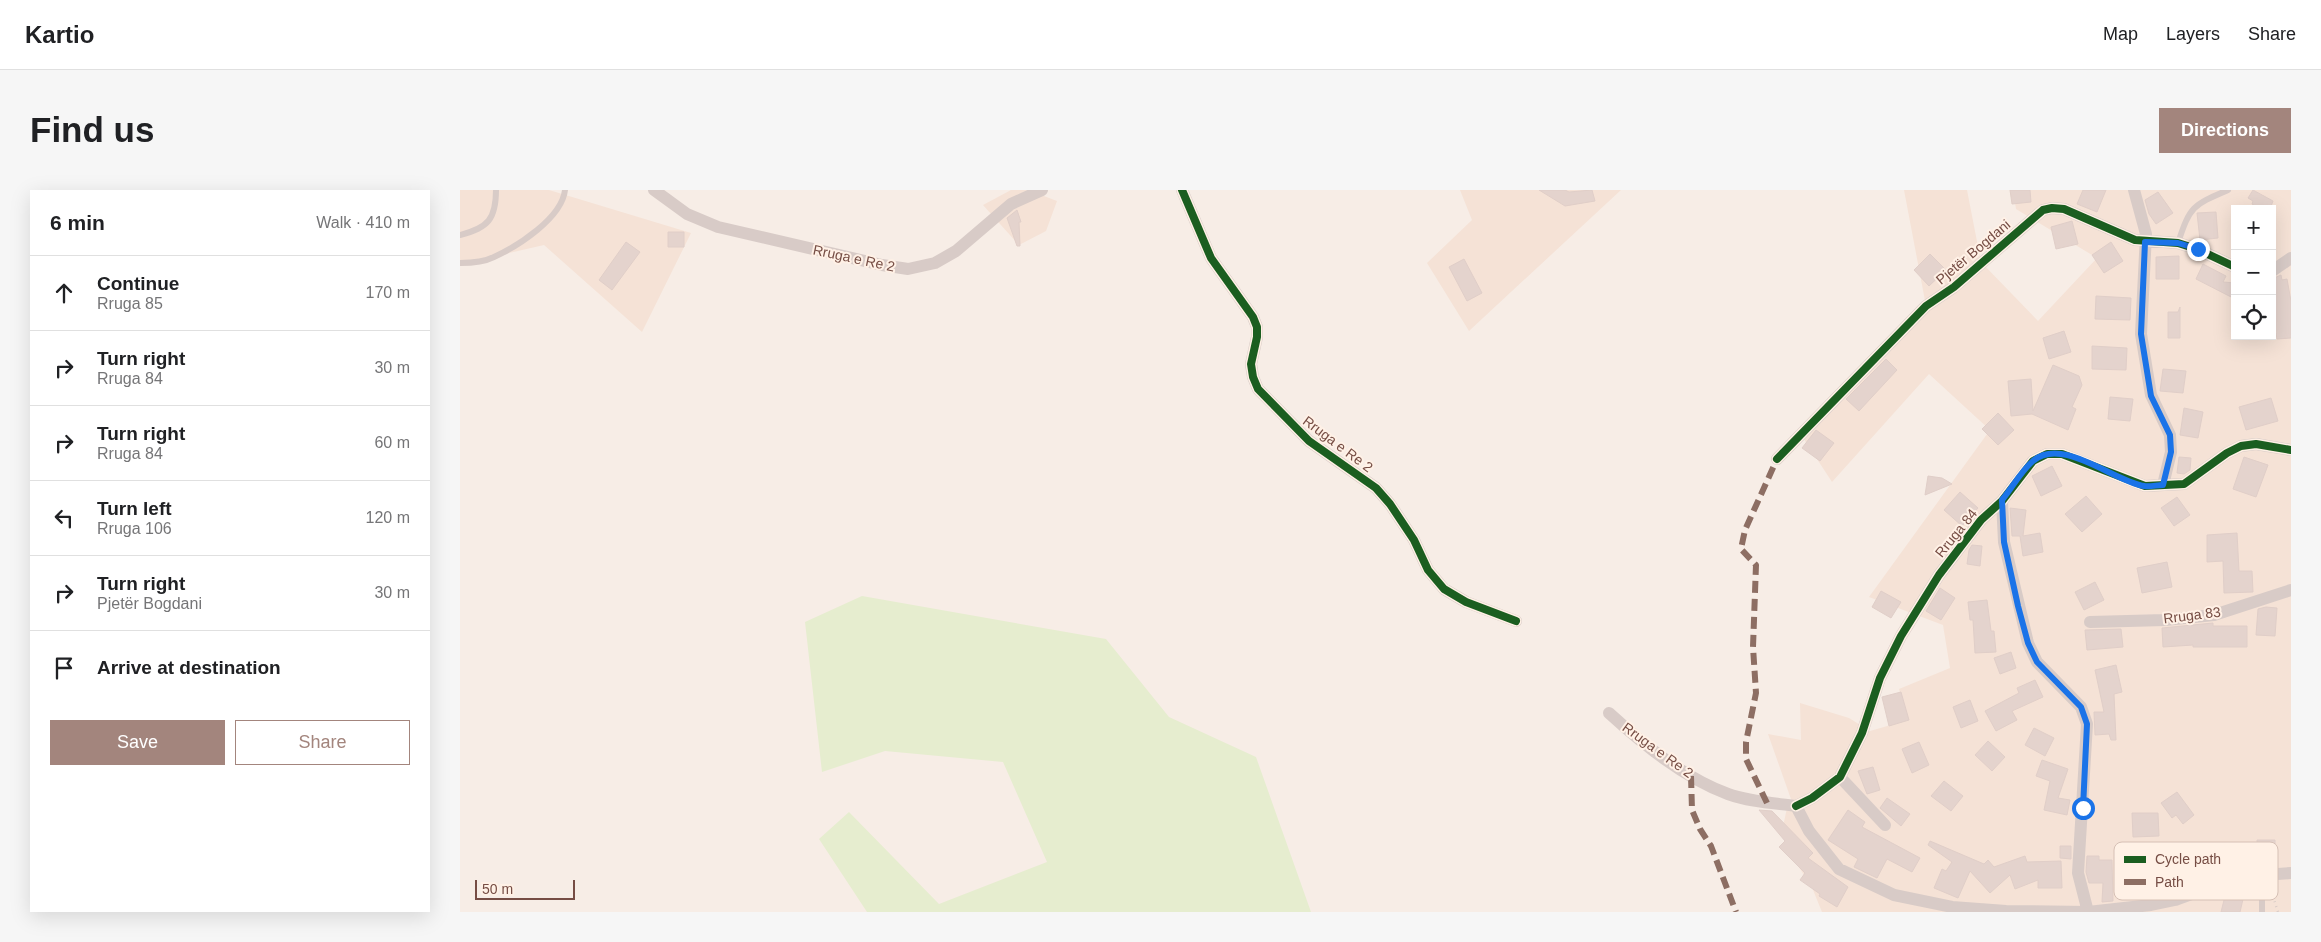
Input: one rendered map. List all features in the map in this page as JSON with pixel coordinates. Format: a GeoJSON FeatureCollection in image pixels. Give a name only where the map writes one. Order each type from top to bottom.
{"type":"FeatureCollection","features":[{"type":"Feature","properties":{"kind":"street","name":"Rruga e Re 2"},"geometry":{"type":"LineString","coordinates":[[654,190],[687,214],[718,227],[882,265],[908,268],[935,263],[956,251],[1012,204],[1042,190]]}},
{"type":"Feature","properties":{"kind":"street","name":"Rruga e Re 2"},"geometry":{"type":"LineString","coordinates":[[1182,190],[1211,258],[1257,327],[1257,337],[1251,364],[1252,377],[1258,389],[1309,441],[1376,488],[1390,504],[1414,540],[1428,570],[1444,589],[1466,602],[1516,621]]}},
{"type":"Feature","properties":{"kind":"street"},"geometry":{"type":"LineString","coordinates":[[2134,190],[2146,234],[2141,334],[2151,396],[2170,435],[2171,452],[2163,485]]}},
{"type":"Feature","properties":{"kind":"street","name":"Pjetër Bogdani"},"geometry":{"type":"LineString","coordinates":[[1777,459],[1926,306],[1954,287],[2043,210],[2064,209],[2135,240],[2178,243],[2198,249],[2231,265]]}},
{"type":"Feature","properties":{"kind":"street"},"geometry":{"type":"LineString","coordinates":[[2276,267],[2291,258]]}},
{"type":"Feature","properties":{"kind":"street","name":"Rruga 84"},"geometry":{"type":"LineString","coordinates":[[1796,806],[1812,798],[1840,777],[1862,733],[1880,678],[1901,636],[1938,575],[1981,520],[2002,500],[2033,461],[2047,454],[2062,454],[2076,458],[2129,482],[2145,486],[2184,484],[2227,453],[2241,446],[2256,444],[2291,450]]}},
{"type":"Feature","properties":{"kind":"street"},"geometry":{"type":"LineString","coordinates":[[2002,500],[2004,542],[2028,643],[2037,662],[2081,707],[2087,724],[2078,873],[2088,912]]}},
{"type":"Feature","properties":{"kind":"street","name":"Rruga 83"},"geometry":{"type":"LineString","coordinates":[[2090,622],[2165,620],[2214,615],[2291,590]]}},
{"type":"Feature","properties":{"kind":"street","name":"Rruga e Re 2"},"geometry":{"type":"LineString","coordinates":[[1609,713],[1631,733],[1691,776],[1729,794],[1766,803],[1796,806]]}},
{"type":"Feature","properties":{"kind":"street"},"geometry":{"type":"LineString","coordinates":[[1840,777],[1885,825]]}},
{"type":"Feature","properties":{"kind":"street"},"geometry":{"type":"LineString","coordinates":[[1796,806],[1809,831],[1839,869],[1894,895],[1952,907],[2006,911],[2088,912],[2151,905],[2175,900]]}},
{"type":"Feature","properties":{"kind":"street"},"geometry":{"type":"LineString","coordinates":[[2278,874],[2291,872]]}},
{"type":"Feature","properties":{"kind":"lane"},"geometry":{"type":"LineString","coordinates":[[460,234],[486,225],[492,217],[496,202],[496,190]]}},
{"type":"Feature","properties":{"kind":"lane"},"geometry":{"type":"LineString","coordinates":[[460,262],[472,263],[493,257],[532,234],[552,217],[564,190]]}},
{"type":"Feature","properties":{"kind":"lane"},"geometry":{"type":"LineString","coordinates":[[2178,243],[2186,220],[2193,208],[2202,201],[2228,190]]}},
{"type":"Feature","properties":{"kind":"path"},"geometry":{"type":"LineString","coordinates":[[2272,900],[2278,912]]}},
{"type":"Feature","properties":{"kind":"shaded area"},"geometry":{"type":"Polygon","coordinates":[[[460,190],[549,190],[691,233],[642,332],[544,245],[460,264],[460,190]]]}},
{"type":"Feature","properties":{"kind":"shaded area"},"geometry":{"type":"Polygon","coordinates":[[[1011,190],[1028,190],[1057,201],[1046,231],[1019,245],[983,205],[1011,190]]]}},
{"type":"Feature","properties":{"kind":"shaded area"},"geometry":{"type":"Polygon","coordinates":[[[1460,190],[1621,190],[1469,331],[1427,263],[1472,220],[1460,190]]]}},
{"type":"Feature","properties":{"kind":"shaded area"},"geometry":{"type":"Polygon","coordinates":[[[1904,190],[1967,190],[1981,262],[2038,321],[2097,258],[2016,209],[2013,190],[2291,190],[2291,912],[1822,912],[1811,885],[1787,850],[1782,831],[1787,808],[1792,802],[1768,734],[1801,740],[1800,703],[1849,718],[1870,731],[1908,720],[1899,689],[1950,668],[1943,625],[1869,597],[1990,430],[1929,374],[1832,482],[1802,436],[1926,306],[1904,190]]]}},
{"type":"Feature","properties":{"kind":"green space"},"geometry":{"type":"Polygon","coordinates":[[[862,596],[1106,639],[1169,717],[1256,757],[1311,912],[867,912],[819,839],[849,812],[939,904],[1047,862],[1003,762],[885,751],[822,772],[805,622],[862,596]]]}},
{"type":"Feature","properties":{"kind":"building"},"geometry":{"type":"Polygon","coordinates":[[[1539,190],[1565,190],[1569,192],[1592,190],[1595,201],[1565,206],[1539,190]]]}},
{"type":"Feature","properties":{"kind":"building"},"geometry":{"type":"Polygon","coordinates":[[[2010,190],[2030,190],[2031,202],[2012,204],[2010,190]]]}},
{"type":"Feature","properties":{"kind":"building"},"geometry":{"type":"Polygon","coordinates":[[[2083,190],[2106,190],[2097,212],[2077,204],[2083,190]]]}},
{"type":"Feature","properties":{"kind":"building"},"geometry":{"type":"Polygon","coordinates":[[[2253,190],[2273,201],[2272,205],[2254,205],[2253,201],[2248,198],[2253,190]]]}},
{"type":"Feature","properties":{"kind":"building"},"geometry":{"type":"Polygon","coordinates":[[[2158,192],[2173,213],[2156,224],[2149,214],[2145,200],[2158,192]]]}},
{"type":"Feature","properties":{"kind":"building"},"geometry":{"type":"Polygon","coordinates":[[[1017,210],[1021,222],[1019,222],[1020,246],[1017,246],[1007,218],[1017,210]]]}},
{"type":"Feature","properties":{"kind":"building"},"geometry":{"type":"Polygon","coordinates":[[[2216,212],[2218,238],[2200,240],[2197,213],[2216,212]]]}},
{"type":"Feature","properties":{"kind":"building"},"geometry":{"type":"Polygon","coordinates":[[[2072,221],[2078,244],[2056,249],[2051,227],[2072,221]]]}},
{"type":"Feature","properties":{"kind":"building"},"geometry":{"type":"Polygon","coordinates":[[[668,232],[684,232],[684,247],[668,247],[668,232]]]}},
{"type":"Feature","properties":{"kind":"building"},"geometry":{"type":"Polygon","coordinates":[[[626,242],[640,252],[612,290],[599,280],[626,242]]]}},
{"type":"Feature","properties":{"kind":"building"},"geometry":{"type":"Polygon","coordinates":[[[2111,242],[2123,261],[2104,273],[2092,255],[2111,242]]]}},
{"type":"Feature","properties":{"kind":"building"},"geometry":{"type":"Polygon","coordinates":[[[1930,254],[1946,270],[1929,286],[1914,270],[1930,254]]]}},
{"type":"Feature","properties":{"kind":"building"},"geometry":{"type":"Polygon","coordinates":[[[2179,256],[2179,279],[2156,279],[2156,257],[2179,256]]]}},
{"type":"Feature","properties":{"kind":"building"},"geometry":{"type":"Polygon","coordinates":[[[1464,259],[1482,293],[1467,301],[1449,267],[1464,259]]]}},
{"type":"Feature","properties":{"kind":"building"},"geometry":{"type":"Polygon","coordinates":[[[2203,264],[2226,276],[2223,282],[2231,283],[2231,297],[2196,279],[2203,264]]]}},
{"type":"Feature","properties":{"kind":"building"},"geometry":{"type":"Polygon","coordinates":[[[2281,275],[2282,280],[2287,279],[2291,301],[2291,338],[2277,339],[2276,277],[2281,275]]]}},
{"type":"Feature","properties":{"kind":"building"},"geometry":{"type":"Polygon","coordinates":[[[2096,296],[2131,298],[2130,320],[2095,319],[2096,296]]]}},
{"type":"Feature","properties":{"kind":"building"},"geometry":{"type":"Polygon","coordinates":[[[2180,307],[2180,338],[2168,338],[2168,312],[2178,312],[2180,307]]]}},
{"type":"Feature","properties":{"kind":"building"},"geometry":{"type":"Polygon","coordinates":[[[2064,331],[2071,352],[2049,359],[2043,338],[2064,331]]]}},
{"type":"Feature","properties":{"kind":"building"},"geometry":{"type":"Polygon","coordinates":[[[2092,346],[2127,348],[2126,370],[2092,369],[2092,346]]]}},
{"type":"Feature","properties":{"kind":"building"},"geometry":{"type":"Polygon","coordinates":[[[1886,359],[1897,370],[1859,411],[1846,399],[1886,359]]]}},
{"type":"Feature","properties":{"kind":"building"},"geometry":{"type":"Polygon","coordinates":[[[2053,365],[2079,376],[2082,385],[2072,407],[2076,409],[2068,430],[2032,414],[2011,416],[2008,381],[2031,379],[2033,411],[2053,365]]]}},
{"type":"Feature","properties":{"kind":"building"},"geometry":{"type":"Polygon","coordinates":[[[2163,369],[2186,371],[2183,393],[2160,391],[2163,369]]]}},
{"type":"Feature","properties":{"kind":"building"},"geometry":{"type":"Polygon","coordinates":[[[2110,397],[2133,399],[2130,421],[2108,419],[2110,397]]]}},
{"type":"Feature","properties":{"kind":"building"},"geometry":{"type":"Polygon","coordinates":[[[2271,398],[2278,421],[2246,430],[2239,407],[2271,398]]]}},
{"type":"Feature","properties":{"kind":"building"},"geometry":{"type":"Polygon","coordinates":[[[2184,408],[2203,412],[2198,438],[2180,435],[2184,408]]]}},
{"type":"Feature","properties":{"kind":"building"},"geometry":{"type":"Polygon","coordinates":[[[1998,413],[2014,430],[1998,445],[1982,429],[1998,413]]]}},
{"type":"Feature","properties":{"kind":"building"},"geometry":{"type":"Polygon","coordinates":[[[1816,430],[1834,443],[1820,461],[1802,448],[1816,430]]]}},
{"type":"Feature","properties":{"kind":"building"},"geometry":{"type":"Polygon","coordinates":[[[2179,457],[2191,458],[2190,470],[2184,474],[2177,473],[2179,457]]]}},
{"type":"Feature","properties":{"kind":"building"},"geometry":{"type":"Polygon","coordinates":[[[2244,457],[2268,465],[2256,497],[2233,489],[2244,457]]]}},
{"type":"Feature","properties":{"kind":"building"},"geometry":{"type":"Polygon","coordinates":[[[2052,466],[2062,486],[2041,496],[2032,476],[2052,466]]]}},
{"type":"Feature","properties":{"kind":"building"},"geometry":{"type":"Polygon","coordinates":[[[1928,476],[1942,478],[1952,484],[1925,495],[1928,476]]]}},
{"type":"Feature","properties":{"kind":"building"},"geometry":{"type":"Polygon","coordinates":[[[1960,492],[1978,508],[1962,526],[1944,510],[1960,492]]]}},
{"type":"Feature","properties":{"kind":"building"},"geometry":{"type":"Polygon","coordinates":[[[2086,496],[2102,514],[2082,532],[2065,514],[2086,496]]]}},
{"type":"Feature","properties":{"kind":"building"},"geometry":{"type":"Polygon","coordinates":[[[2177,497],[2190,515],[2174,526],[2161,508],[2177,497]]]}},
{"type":"Feature","properties":{"kind":"building"},"geometry":{"type":"Polygon","coordinates":[[[2010,508],[2026,510],[2023,536],[2040,533],[2043,552],[2023,556],[2020,536],[2012,536],[2010,508]]]}},
{"type":"Feature","properties":{"kind":"building"},"geometry":{"type":"Polygon","coordinates":[[[2237,533],[2239,571],[2252,571],[2253,592],[2224,593],[2223,561],[2207,562],[2207,535],[2237,533]]]}},
{"type":"Feature","properties":{"kind":"building"},"geometry":{"type":"Polygon","coordinates":[[[1972,545],[1982,546],[1980,566],[1967,564],[1969,550],[1972,545]]]}},
{"type":"Feature","properties":{"kind":"building"},"geometry":{"type":"Polygon","coordinates":[[[2167,562],[2172,587],[2142,593],[2137,568],[2167,562]]]}},
{"type":"Feature","properties":{"kind":"building"},"geometry":{"type":"Polygon","coordinates":[[[2095,582],[2104,600],[2084,610],[2075,592],[2095,582]]]}},
{"type":"Feature","properties":{"kind":"building"},"geometry":{"type":"Polygon","coordinates":[[[1940,588],[1955,598],[1941,620],[1926,611],[1940,588]]]}},
{"type":"Feature","properties":{"kind":"building"},"geometry":{"type":"Polygon","coordinates":[[[1881,591],[1901,602],[1891,618],[1872,607],[1881,591]]]}},
{"type":"Feature","properties":{"kind":"building"},"geometry":{"type":"Polygon","coordinates":[[[1987,600],[1991,631],[1994,631],[1996,652],[1975,653],[1973,620],[1970,620],[1968,602],[1987,600]]]}},
{"type":"Feature","properties":{"kind":"building"},"geometry":{"type":"Polygon","coordinates":[[[2266,607],[2277,608],[2275,636],[2256,635],[2258,609],[2266,607]]]}},
{"type":"Feature","properties":{"kind":"building"},"geometry":{"type":"Polygon","coordinates":[[[2213,623],[2213,626],[2247,626],[2247,647],[2193,647],[2193,645],[2163,647],[2162,628],[2213,623]]]}},
{"type":"Feature","properties":{"kind":"building"},"geometry":{"type":"Polygon","coordinates":[[[2121,629],[2123,647],[2087,650],[2085,630],[2121,629]]]}},
{"type":"Feature","properties":{"kind":"building"},"geometry":{"type":"Polygon","coordinates":[[[2011,652],[2016,668],[2000,674],[1994,658],[2011,652]]]}},
{"type":"Feature","properties":{"kind":"building"},"geometry":{"type":"Polygon","coordinates":[[[2116,665],[2122,692],[2114,694],[2116,740],[2111,740],[2109,734],[2095,735],[2094,712],[2104,712],[2095,670],[2116,665]]]}},
{"type":"Feature","properties":{"kind":"building"},"geometry":{"type":"Polygon","coordinates":[[[2035,680],[2043,697],[2012,711],[2017,720],[1996,731],[1985,711],[2019,693],[2017,688],[2035,680]]]}},
{"type":"Feature","properties":{"kind":"building"},"geometry":{"type":"Polygon","coordinates":[[[1901,692],[1909,720],[1889,726],[1882,697],[1901,692]]]}},
{"type":"Feature","properties":{"kind":"building"},"geometry":{"type":"Polygon","coordinates":[[[1970,700],[1978,721],[1961,728],[1953,707],[1970,700]]]}},
{"type":"Feature","properties":{"kind":"building"},"geometry":{"type":"Polygon","coordinates":[[[2034,728],[2054,738],[2045,756],[2025,745],[2034,728]]]}},
{"type":"Feature","properties":{"kind":"building"},"geometry":{"type":"Polygon","coordinates":[[[1988,741],[2005,757],[1992,771],[1975,755],[1988,741]]]}},
{"type":"Feature","properties":{"kind":"building"},"geometry":{"type":"Polygon","coordinates":[[[1919,742],[1929,765],[1912,773],[1902,749],[1919,742]]]}},
{"type":"Feature","properties":{"kind":"building"},"geometry":{"type":"Polygon","coordinates":[[[2042,760],[2068,769],[2058,798],[2070,800],[2067,815],[2044,810],[2050,781],[2036,776],[2042,760]]]}},
{"type":"Feature","properties":{"kind":"building"},"geometry":{"type":"Polygon","coordinates":[[[1873,767],[1880,790],[1867,794],[1858,771],[1873,767]]]}},
{"type":"Feature","properties":{"kind":"building"},"geometry":{"type":"Polygon","coordinates":[[[1944,781],[1963,796],[1951,811],[1931,796],[1944,781]]]}},
{"type":"Feature","properties":{"kind":"building"},"geometry":{"type":"Polygon","coordinates":[[[2177,792],[2194,815],[2183,824],[2176,815],[2172,818],[2161,803],[2177,792]]]}},
{"type":"Feature","properties":{"kind":"building"},"geometry":{"type":"Polygon","coordinates":[[[1887,798],[1910,814],[1901,826],[1880,808],[1887,798]]]}},
{"type":"Feature","properties":{"kind":"building"},"geometry":{"type":"Polygon","coordinates":[[[1759,810],[1772,811],[1813,853],[1808,858],[1848,887],[1837,907],[1819,896],[1820,894],[1800,880],[1805,873],[1779,847],[1785,841],[1759,810]]]}},
{"type":"Feature","properties":{"kind":"building"},"geometry":{"type":"Polygon","coordinates":[[[1848,810],[1865,822],[1862,827],[1920,858],[1912,872],[1887,859],[1877,878],[1854,867],[1858,859],[1828,840],[1848,810]]]}},
{"type":"Feature","properties":{"kind":"building"},"geometry":{"type":"Polygon","coordinates":[[[2132,813],[2158,813],[2159,836],[2133,837],[2132,813]]]}},
{"type":"Feature","properties":{"kind":"building"},"geometry":{"type":"Polygon","coordinates":[[[2257,840],[2275,840],[2275,842],[2257,842],[2257,840]]]}},
{"type":"Feature","properties":{"kind":"building"},"geometry":{"type":"Polygon","coordinates":[[[1930,841],[1984,864],[1988,860],[1994,867],[2025,856],[2027,862],[2061,861],[2062,888],[2038,888],[2038,880],[2015,889],[2010,875],[1990,893],[1970,871],[1958,898],[1934,888],[1942,869],[1946,871],[1952,862],[1928,845],[1930,841]]]}},
{"type":"Feature","properties":{"kind":"building"},"geometry":{"type":"Polygon","coordinates":[[[2060,846],[2071,846],[2071,859],[2060,858],[2060,846]]]}},
{"type":"Feature","properties":{"kind":"building"},"geometry":{"type":"Polygon","coordinates":[[[2087,856],[2099,856],[2099,860],[2112,860],[2113,901],[2102,902],[2103,883],[2089,883],[2086,872],[2087,856]]]}},
{"type":"Feature","properties":{"kind":"building"},"geometry":{"type":"Polygon","coordinates":[[[2224,900],[2243,900],[2240,912],[2221,912],[2224,900]]]}},
{"type":"Feature","properties":{"kind":"marked path"},"geometry":{"type":"LineString","coordinates":[[1767,803],[1746,759],[1746,742],[1756,693],[1753,647],[1756,565],[1741,549],[1745,530],[1777,459]]}},
{"type":"Feature","properties":{"kind":"marked path"},"geometry":{"type":"LineString","coordinates":[[1691,776],[1692,810],[1700,829],[1711,846],[1736,912]]}},
{"type":"Feature","properties":{"kind":"cycle path"},"geometry":{"type":"LineString","coordinates":[[1182,190],[1211,258],[1253,317],[1257,327],[1257,337],[1251,364],[1253,377],[1258,389],[1309,441],[1376,488],[1390,504],[1414,540],[1428,570],[1444,589],[1466,602],[1516,621]]}},
{"type":"Feature","properties":{"kind":"cycle path"},"geometry":{"type":"LineString","coordinates":[[1777,459],[1926,306],[1954,287],[2043,210],[2052,208],[2064,209],[2135,240],[2178,243],[2197,249],[2231,265]]}},
{"type":"Feature","properties":{"kind":"cycle path"},"geometry":{"type":"LineString","coordinates":[[1796,806],[1812,798],[1840,777],[1862,733],[1880,678],[1901,636],[1939,575],[1981,520],[2002,501],[2033,461],[2047,454],[2062,454],[2145,486],[2184,484],[2227,453],[2241,446],[2256,444],[2291,450]]}},
{"type":"Feature","properties":{"kind":"route"},"geometry":{"type":"LineString","coordinates":[[2083,808],[2087,724],[2081,707],[2037,662],[2028,643],[2004,542],[2002,500],[2033,461],[2047,454],[2062,454],[2076,458],[2129,482],[2145,486],[2163,485],[2171,452],[2170,435],[2151,396],[2141,334],[2145,242],[2178,243],[2198,249]]}}]}
